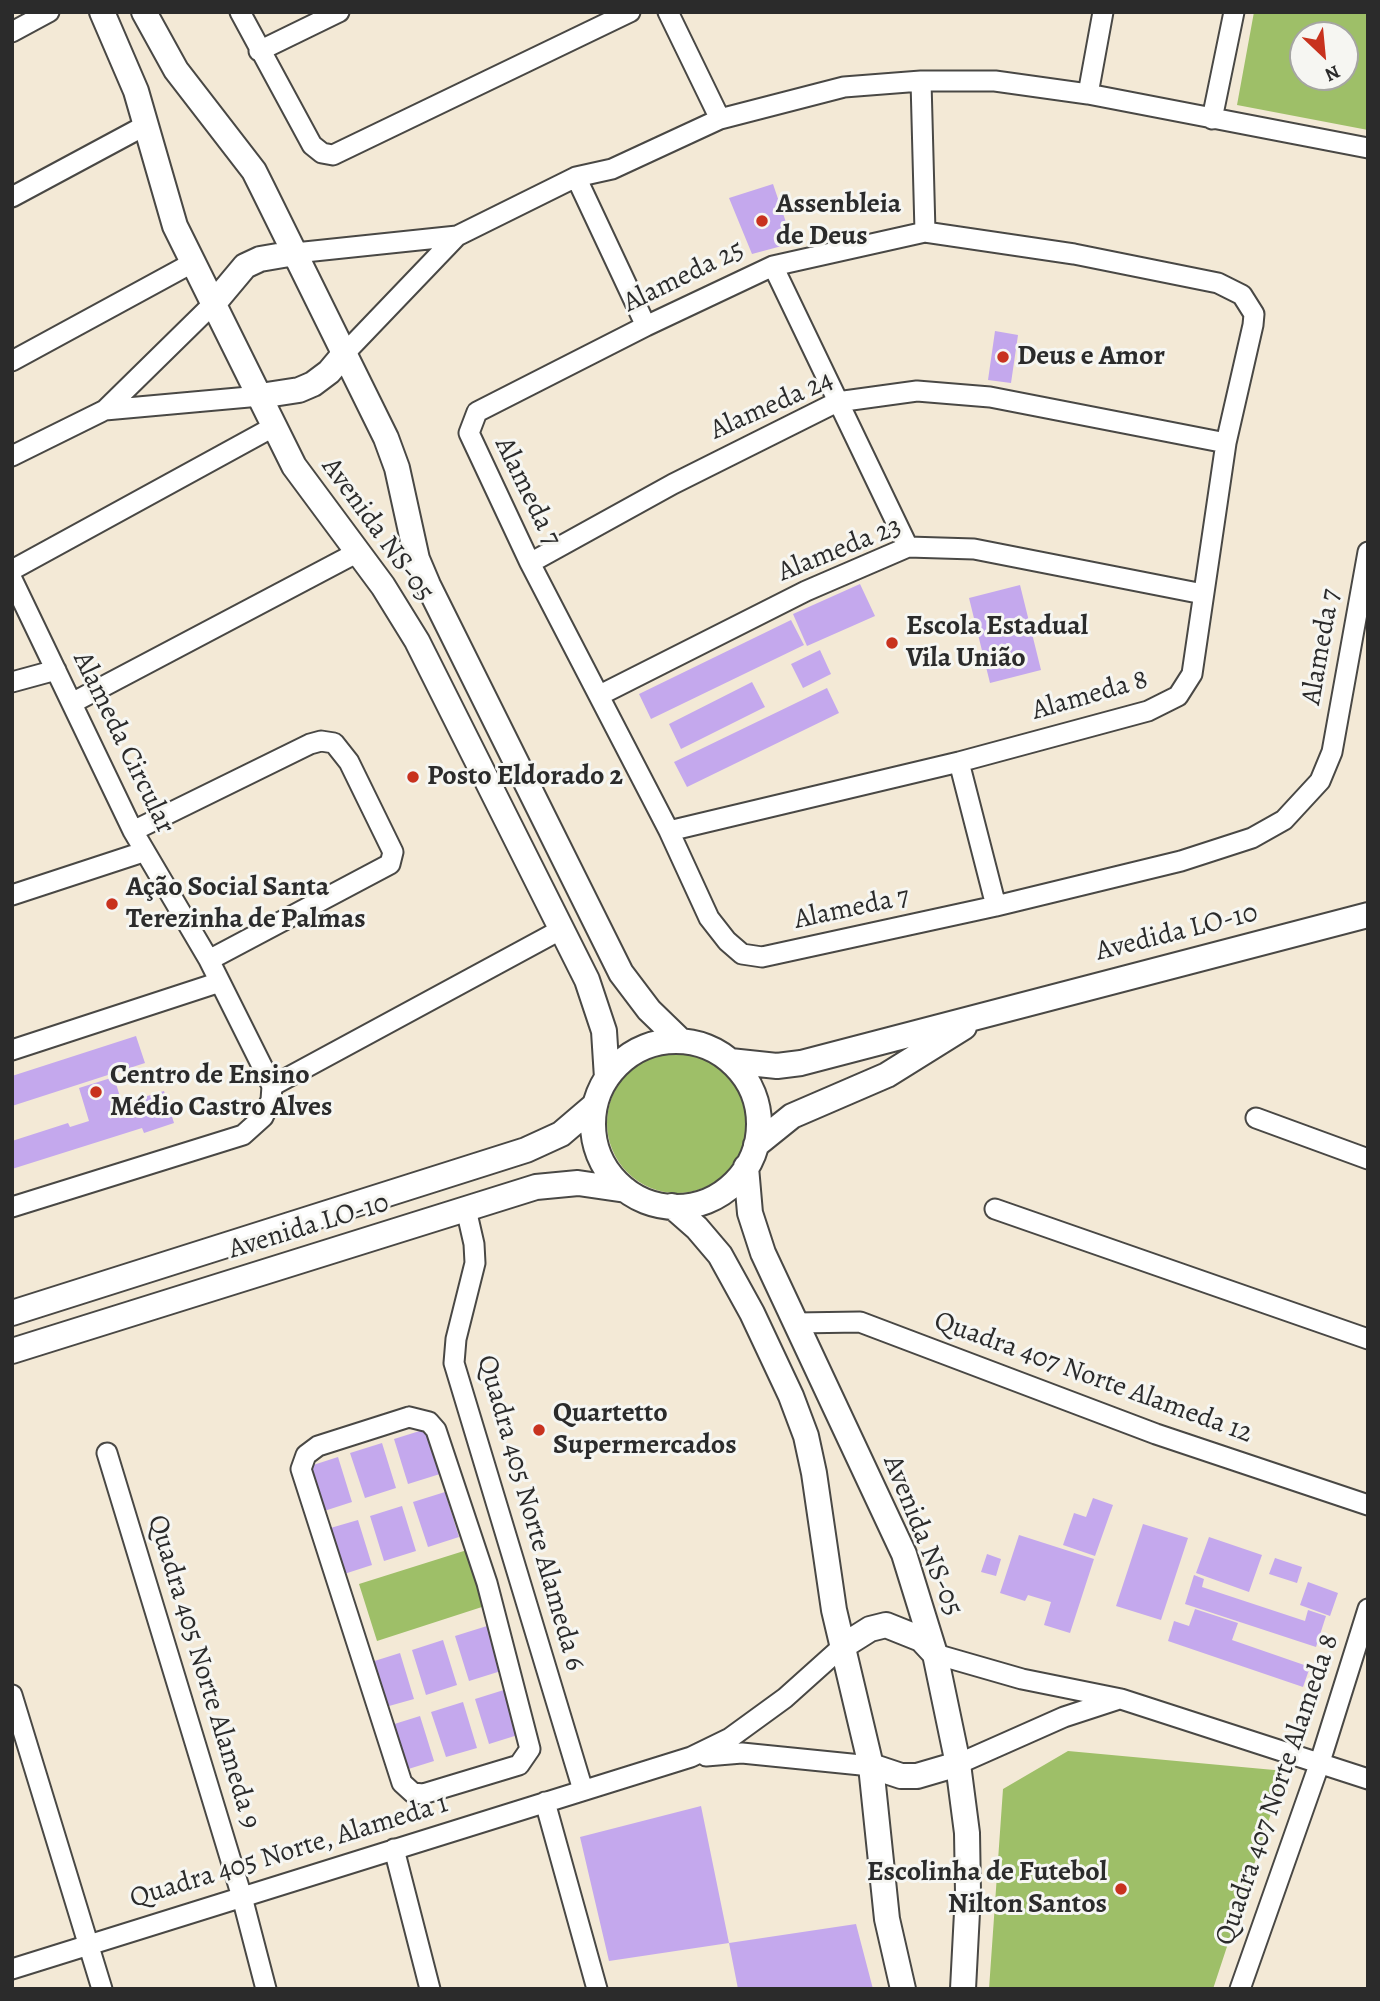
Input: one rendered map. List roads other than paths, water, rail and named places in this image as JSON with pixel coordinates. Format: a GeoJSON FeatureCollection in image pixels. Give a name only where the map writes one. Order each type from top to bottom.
{"type":"FeatureCollection","features":[{"type":"Feature","properties":{"kind":"street"},"geometry":{"type":"LineString","coordinates":[[12,32],[49,12]]}},
{"type":"Feature","properties":{"kind":"street","name":"Avenida NS-05"},"geometry":{"type":"LineString","coordinates":[[102,12],[132,78],[170,213],[305,482],[358,552],[418,641],[587,981],[603,1023],[607,1078]]}},
{"type":"Feature","properties":{"kind":"street","name":"Avenida NS-05"},"geometry":{"type":"LineString","coordinates":[[144,12],[179,75],[254,171],[345,354],[397,468],[415,551],[428,585],[621,973],[649,1010],[681,1041]]}},
{"type":"Feature","properties":{"kind":"street"},"geometry":{"type":"LineString","coordinates":[[240,12],[312,145],[322,153],[338,153],[631,12]]}},
{"type":"Feature","properties":{"kind":"street"},"geometry":{"type":"LineString","coordinates":[[259,51],[339,12]]}},
{"type":"Feature","properties":{"kind":"street"},"geometry":{"type":"LineString","coordinates":[[668,12],[720,119]]}},
{"type":"Feature","properties":{"kind":"street"},"geometry":{"type":"LineString","coordinates":[[1088,94],[1103,12]]}},
{"type":"Feature","properties":{"kind":"street"},"geometry":{"type":"LineString","coordinates":[[1212,119],[1234,12]]}},
{"type":"Feature","properties":{"kind":"street"},"geometry":{"type":"LineString","coordinates":[[921,81],[925,232]]}},
{"type":"Feature","properties":{"kind":"street"},"geometry":{"type":"LineString","coordinates":[[105,410],[260,396],[292,391],[313,384],[329,372],[457,236],[576,177],[612,169],[720,119],[844,87],[921,81],[995,82],[1088,94],[1368,148]]}},
{"type":"Feature","properties":{"kind":"street"},"geometry":{"type":"LineString","coordinates":[[12,197],[146,125]]}},
{"type":"Feature","properties":{"kind":"street"},"geometry":{"type":"LineString","coordinates":[[576,177],[646,326]]}},
{"type":"Feature","properties":{"kind":"street","name":"Alameda 25"},"geometry":{"type":"LineString","coordinates":[[477,412],[646,326],[773,266],[925,232],[1074,254],[1218,284]]}},
{"type":"Feature","properties":{"kind":"street"},"geometry":{"type":"LineString","coordinates":[[12,456],[105,410],[214,303],[244,266],[260,259],[295,253],[457,236]]}},
{"type":"Feature","properties":{"kind":"street"},"geometry":{"type":"LineString","coordinates":[[12,361],[194,262]]}},
{"type":"Feature","properties":{"kind":"street"},"geometry":{"type":"LineString","coordinates":[[773,266],[908,547]]}},
{"type":"Feature","properties":{"kind":"street","name":"Alameda 8"},"geometry":{"type":"LineString","coordinates":[[669,831],[959,762],[1148,710],[1178,696],[1192,674],[1226,443],[1254,314],[1242,295],[1218,284]]}},
{"type":"Feature","properties":{"kind":"street","name":"Alameda 24"},"geometry":{"type":"LineString","coordinates":[[530,563],[673,484],[837,402],[917,391],[990,397],[1226,443]]}},
{"type":"Feature","properties":{"kind":"street","name":"Alameda 7"},"geometry":{"type":"LineString","coordinates":[[477,412],[469,433],[472,442],[530,563],[669,831],[709,918],[727,941],[742,954],[762,957],[996,906],[1181,861],[1252,838],[1284,820],[1320,781],[1332,751],[1368,552]]}},
{"type":"Feature","properties":{"kind":"street"},"geometry":{"type":"LineString","coordinates":[[14,582],[275,426]]}},
{"type":"Feature","properties":{"kind":"street","name":"Alameda 23"},"geometry":{"type":"LineString","coordinates":[[600,695],[806,592],[908,547],[974,550],[1203,594]]}},
{"type":"Feature","properties":{"kind":"street"},"geometry":{"type":"LineString","coordinates":[[72,703],[358,552]]}},
{"type":"Feature","properties":{"kind":"street","name":"Alameda Circular"},"geometry":{"type":"LineString","coordinates":[[14,582],[132,831],[209,960],[272,1086]]}},
{"type":"Feature","properties":{"kind":"street"},"geometry":{"type":"LineString","coordinates":[[12,682],[56,670]]}},
{"type":"Feature","properties":{"kind":"street"},"geometry":{"type":"LineString","coordinates":[[132,831],[310,744],[321,741],[334,743],[349,762],[393,852],[390,864],[380,872],[209,960]]}},
{"type":"Feature","properties":{"kind":"street"},"geometry":{"type":"LineString","coordinates":[[959,762],[996,906]]}},
{"type":"Feature","properties":{"kind":"street"},"geometry":{"type":"LineString","coordinates":[[12,895],[143,852]]}},
{"type":"Feature","properties":{"kind":"street","name":"Avedida LO-10"},"geometry":{"type":"LineString","coordinates":[[730,1061],[795,1065],[1368,915]]}},
{"type":"Feature","properties":{"kind":"street"},"geometry":{"type":"LineString","coordinates":[[12,1207],[243,1135],[263,1117],[271,1100],[272,1086],[562,929]]}},
{"type":"Feature","properties":{"kind":"street"},"geometry":{"type":"LineString","coordinates":[[12,1050],[220,982]]}},
{"type":"Feature","properties":{"kind":"street","name":"Avedida LO-10"},"geometry":{"type":"LineString","coordinates":[[750,1156],[792,1116],[880,1078],[965,1026],[1001,1009]]}},
{"type":"Feature","properties":{"kind":"street","name":"Avenida NS-05"},"geometry":{"type":"LineString","coordinates":[[750,1156],[730,1186],[710,1198],[688,1205],[672,1206],[648,1202],[626,1190],[608,1172],[596,1148],[593,1131],[595,1105],[607,1078],[635,1052],[660,1042],[681,1041],[707,1047],[730,1061],[748,1082],[758,1117],[750,1156],[747,1199],[755,1232],[904,1554],[935,1654],[958,1764],[969,1866],[963,1989]]}},
{"type":"Feature","properties":{"kind":"street","name":"Avenida LO-10"},"geometry":{"type":"LineString","coordinates":[[12,1312],[526,1150],[561,1134],[595,1105]]}},
{"type":"Feature","properties":{"kind":"street"},"geometry":{"type":"LineString","coordinates":[[1256,1118],[1368,1158]]}},
{"type":"Feature","properties":{"kind":"street","name":"Avenida LO-10"},"geometry":{"type":"LineString","coordinates":[[12,1351],[551,1184],[591,1183],[626,1190]]}},
{"type":"Feature","properties":{"kind":"street","name":"Avenida NS-05"},"geometry":{"type":"LineString","coordinates":[[672,1206],[697,1228],[720,1255],[752,1313],[795,1406],[814,1473],[835,1610],[871,1766],[887,1919],[902,1989]]}},
{"type":"Feature","properties":{"kind":"street","name":"Quadra 405 Norte Alameda 6"},"geometry":{"type":"LineString","coordinates":[[466,1209],[474,1244],[475,1263],[456,1339],[454,1363],[583,1790]]}},
{"type":"Feature","properties":{"kind":"street"},"geometry":{"type":"LineString","coordinates":[[995,1209],[1368,1339]]}},
{"type":"Feature","properties":{"kind":"street","name":"Quadra 407 Norte Alameda 12"},"geometry":{"type":"LineString","coordinates":[[796,1323],[860,1322],[1156,1434],[1368,1505]]}},
{"type":"Feature","properties":{"kind":"street"},"geometry":{"type":"LineString","coordinates":[[409,1417],[429,1422],[436,1430],[487,1583],[530,1749],[519,1765],[423,1794],[413,1793],[402,1783],[330,1565],[300,1469],[306,1455],[318,1446],[409,1417]]}},
{"type":"Feature","properties":{"kind":"street","name":"Quadra 405 Norte Alameda 9"},"geometry":{"type":"LineString","coordinates":[[107,1453],[242,1897],[266,1989]]}},
{"type":"Feature","properties":{"kind":"street"},"geometry":{"type":"LineString","coordinates":[[487,1583],[516,1573]]}},
{"type":"Feature","properties":{"kind":"street","name":"Quadra 407 Norte Alameda 8"},"geometry":{"type":"LineString","coordinates":[[1240,1989],[1319,1765],[1368,1609]]}},
{"type":"Feature","properties":{"kind":"street"},"geometry":{"type":"LineString","coordinates":[[691,1757],[740,1731],[785,1698],[843,1646],[870,1629],[886,1625],[921,1639],[935,1654],[1003,1674],[1121,1699],[1368,1779]]}},
{"type":"Feature","properties":{"kind":"street"},"geometry":{"type":"LineString","coordinates":[[12,1695],[102,1989]]}},
{"type":"Feature","properties":{"kind":"street"},"geometry":{"type":"LineString","coordinates":[[691,1757],[742,1753],[871,1766],[901,1776],[917,1776],[958,1764],[1079,1710],[1121,1699]]}},
{"type":"Feature","properties":{"kind":"street","name":"Quadra 405 Norte, Alameda 1"},"geometry":{"type":"LineString","coordinates":[[12,1969],[691,1757]]}},
{"type":"Feature","properties":{"kind":"street"},"geometry":{"type":"LineString","coordinates":[[545,1802],[597,1989]]}},
{"type":"Feature","properties":{"kind":"street"},"geometry":{"type":"LineString","coordinates":[[394,1849],[430,1989]]}},
{"type":"Feature","properties":{"kind":"place","name":"Assenbleia de Deus"},"geometry":{"type":"Point","coordinates":[762,221]}},
{"type":"Feature","properties":{"kind":"place","name":"Deus e Amor"},"geometry":{"type":"Point","coordinates":[1003,357]}},
{"type":"Feature","properties":{"kind":"place","name":"Escola Estadual Vila União"},"geometry":{"type":"Point","coordinates":[892,643]}},
{"type":"Feature","properties":{"kind":"place","name":"Posto Eldorado 2"},"geometry":{"type":"Point","coordinates":[413,777]}},
{"type":"Feature","properties":{"kind":"place","name":"Ação Social Santa Terezinha de Palmas"},"geometry":{"type":"Point","coordinates":[112,904]}},
{"type":"Feature","properties":{"kind":"place","name":"Centro de Ensino Médio Castro Alves"},"geometry":{"type":"Point","coordinates":[96,1092]}},
{"type":"Feature","properties":{"kind":"place","name":"Quartetto Supermercados"},"geometry":{"type":"Point","coordinates":[539,1430]}},
{"type":"Feature","properties":{"kind":"place","name":"Escolinha de Futebol Nilton Santos"},"geometry":{"type":"Point","coordinates":[1121,1889]}}]}
